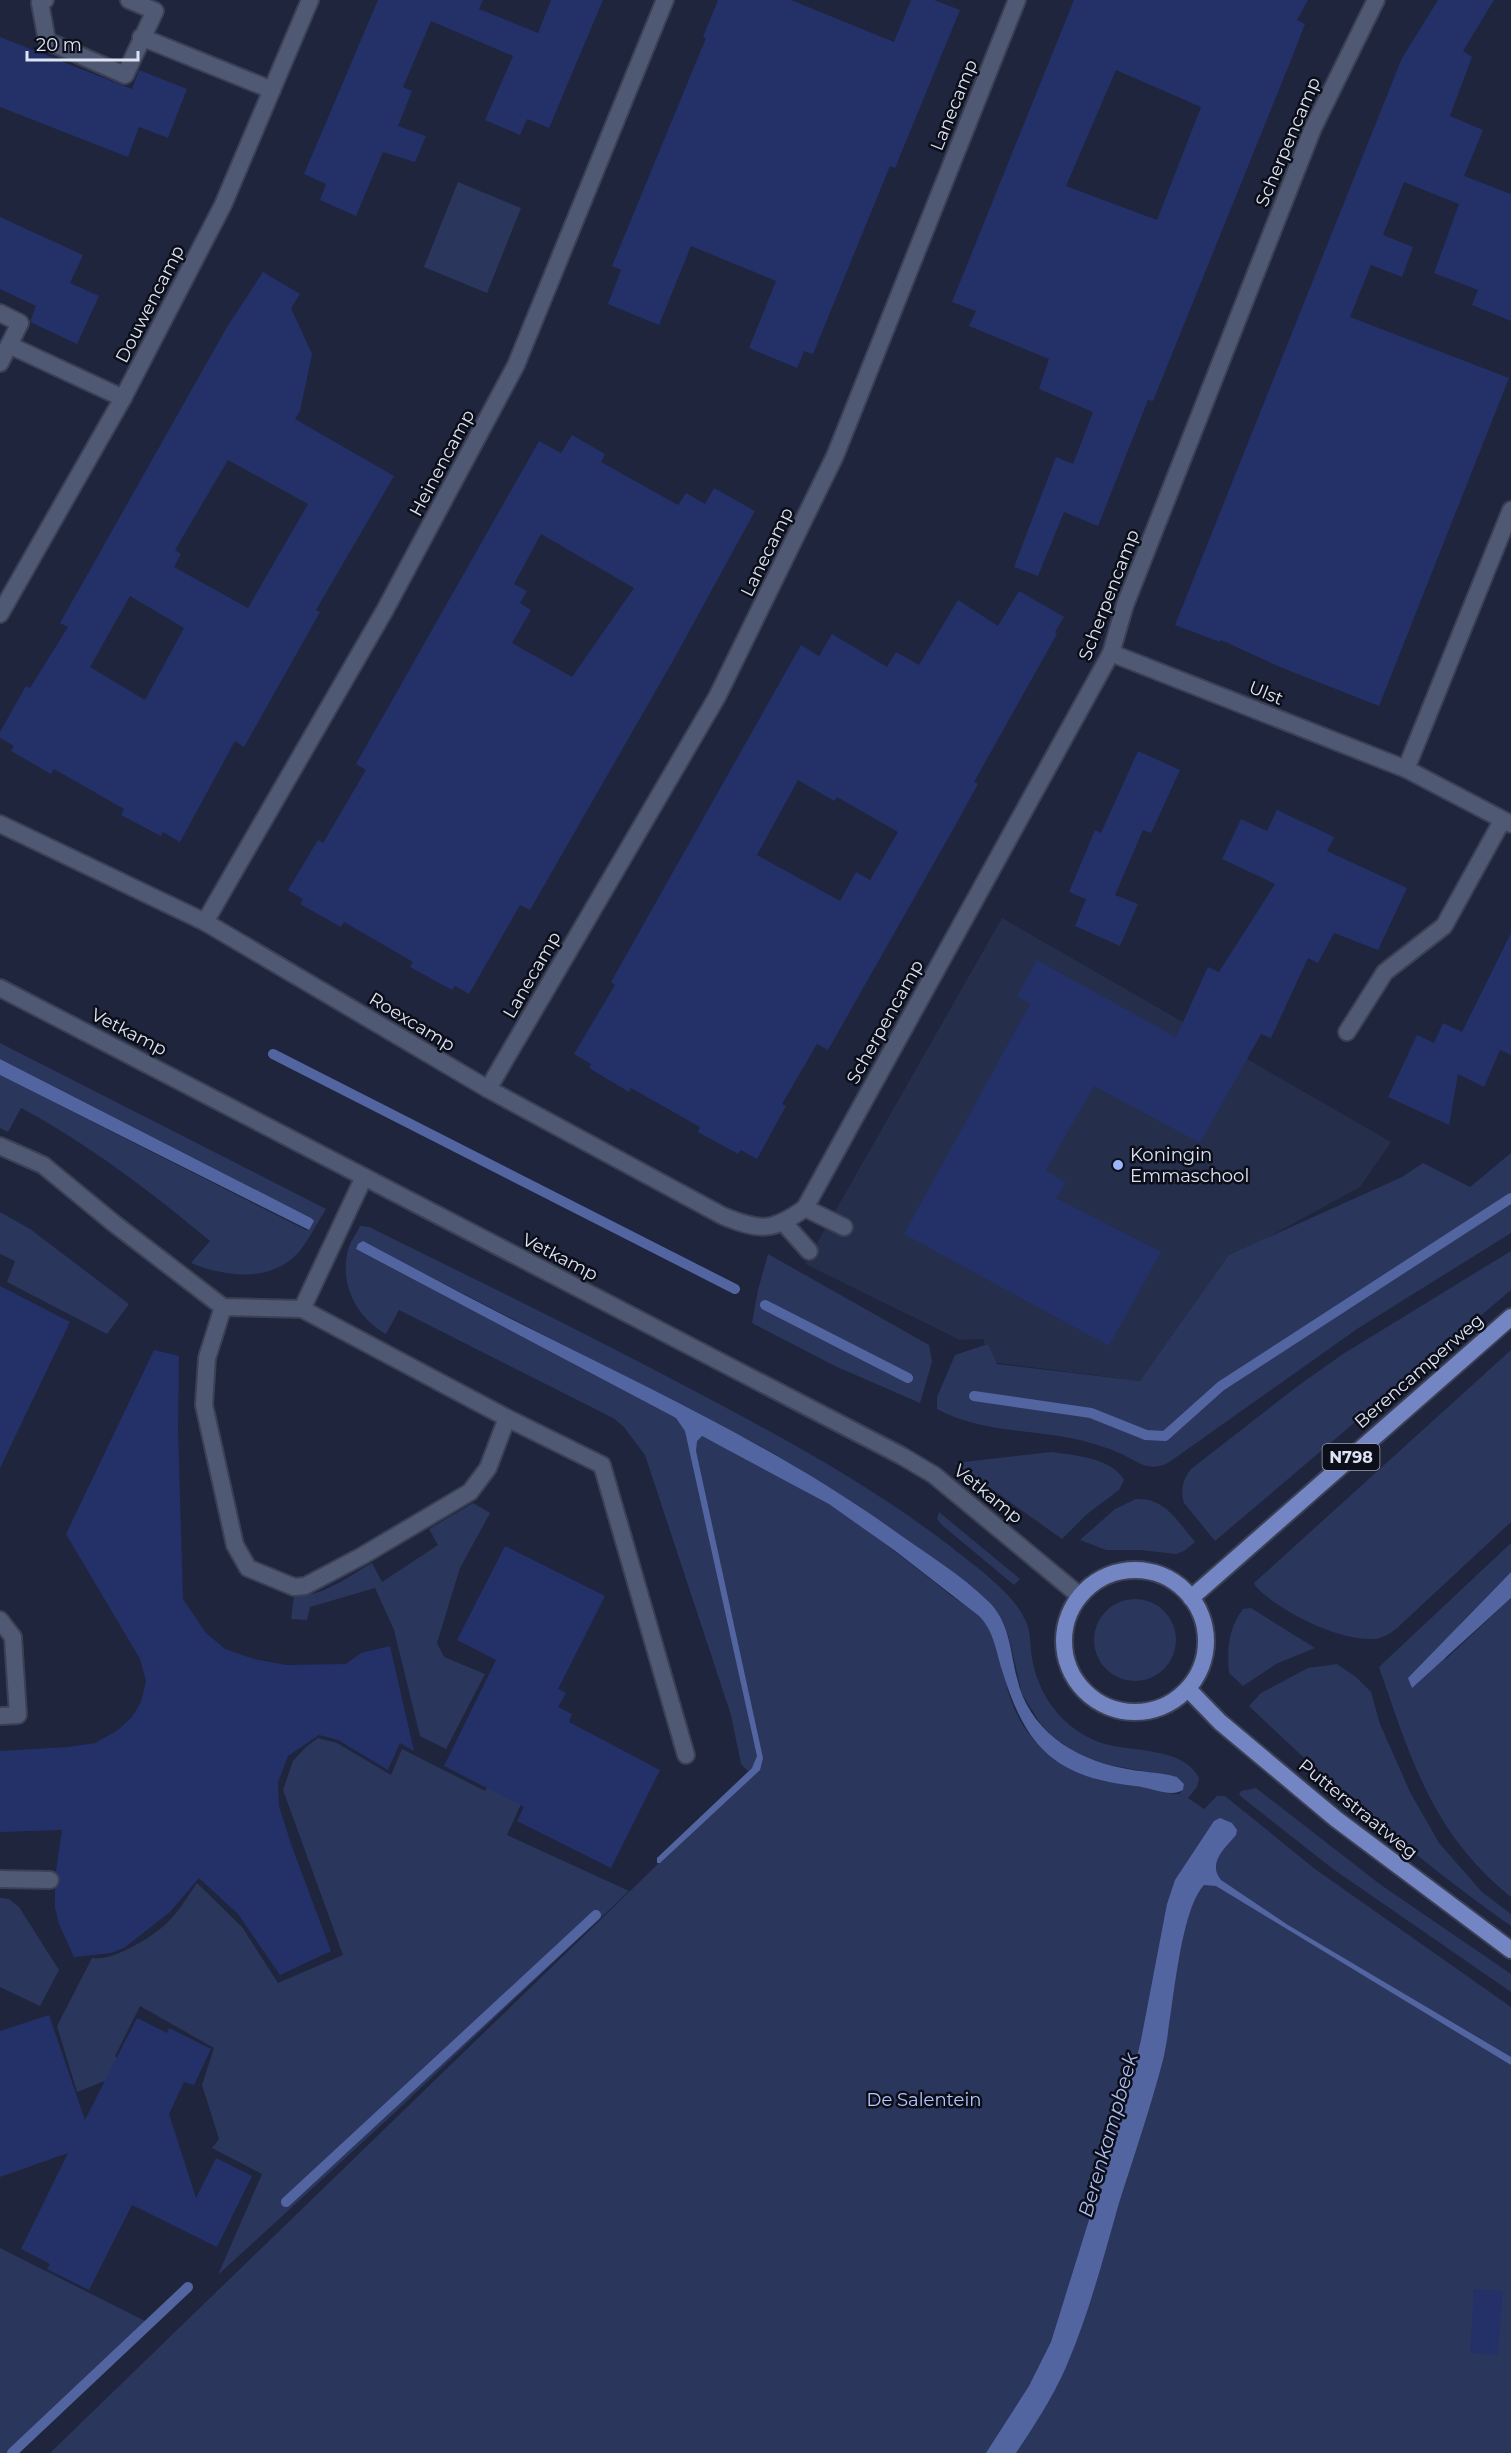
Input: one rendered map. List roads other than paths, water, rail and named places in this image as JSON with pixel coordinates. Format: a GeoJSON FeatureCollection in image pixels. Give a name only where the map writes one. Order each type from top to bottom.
{"type":"FeatureCollection","features":[{"type":"Feature","properties":{"kind":"main road","name":"Berencamperweg"},"geometry":{"type":"LineString","coordinates":[[1191,1598],[1511,1317]]}},
{"type":"Feature","properties":{"kind":"main road"},"geometry":{"type":"LineString","coordinates":[[1124,1570],[1148,1570],[1173,1581],[1191,1598],[1204,1623],[1206,1648],[1200,1671],[1188,1689],[1167,1705],[1148,1712],[1128,1713],[1101,1704],[1083,1691],[1067,1665],[1063,1635],[1069,1614],[1080,1596],[1102,1577],[1124,1570]]}},
{"type":"Feature","properties":{"kind":"main road","name":"Putterstraatweg"},"geometry":{"type":"LineString","coordinates":[[1188,1689],[1220,1722],[1336,1819],[1511,1950]]}},
{"type":"Feature","properties":{"kind":"street"},"geometry":{"type":"LineString","coordinates":[[45,0],[39,3],[47,41],[125,75],[155,11],[129,0]]}},
{"type":"Feature","properties":{"kind":"street","name":"Douwencamp"},"geometry":{"type":"LineString","coordinates":[[0,614],[123,398],[223,206],[310,0]]}},
{"type":"Feature","properties":{"kind":"street","name":"Heinencamp"},"geometry":{"type":"LineString","coordinates":[[205,922],[385,610],[516,365],[665,0]]}},
{"type":"Feature","properties":{"kind":"street","name":"Lanecamp"},"geometry":{"type":"LineString","coordinates":[[488,1089],[717,697],[830,467],[1017,0]]}},
{"type":"Feature","properties":{"kind":"street","name":"Scherpencamp"},"geometry":{"type":"LineString","coordinates":[[805,1208],[1111,653],[1125,605],[1313,128],[1376,0]]}},
{"type":"Feature","properties":{"kind":"street"},"geometry":{"type":"LineString","coordinates":[[141,37],[272,90]]}},
{"type":"Feature","properties":{"kind":"street"},"geometry":{"type":"LineString","coordinates":[[0,313],[20,323],[0,363]]}},
{"type":"Feature","properties":{"kind":"street"},"geometry":{"type":"LineString","coordinates":[[9,345],[123,398]]}},
{"type":"Feature","properties":{"kind":"street"},"geometry":{"type":"LineString","coordinates":[[1406,769],[1511,510]]}},
{"type":"Feature","properties":{"kind":"street","name":"Ulst"},"geometry":{"type":"LineString","coordinates":[[1111,653],[1406,769],[1506,822],[1444,926],[1385,972],[1347,1032]]}},
{"type":"Feature","properties":{"kind":"street","name":"Roexcamp"},"geometry":{"type":"LineString","coordinates":[[0,824],[205,922],[488,1089],[723,1216],[752,1226],[768,1227],[784,1223],[805,1208]]}},
{"type":"Feature","properties":{"kind":"street","name":"Vetkamp"},"geometry":{"type":"LineString","coordinates":[[0,988],[902,1456],[934,1475],[1080,1596]]}},
{"type":"Feature","properties":{"kind":"street"},"geometry":{"type":"LineString","coordinates":[[0,1146],[43,1165],[116,1225],[223,1307],[302,1309],[507,1419],[602,1465],[686,1755]]}},
{"type":"Feature","properties":{"kind":"street"},"geometry":{"type":"LineString","coordinates":[[302,1309],[364,1177]]}},
{"type":"Feature","properties":{"kind":"street"},"geometry":{"type":"LineString","coordinates":[[805,1208],[844,1227]]}},
{"type":"Feature","properties":{"kind":"street"},"geometry":{"type":"LineString","coordinates":[[784,1223],[809,1251]]}},
{"type":"Feature","properties":{"kind":"street"},"geometry":{"type":"LineString","coordinates":[[223,1307],[207,1358],[204,1405],[235,1545],[248,1568],[294,1587],[305,1586],[343,1566],[470,1492],[488,1468],[507,1419]]}},
{"type":"Feature","properties":{"kind":"street"},"geometry":{"type":"LineString","coordinates":[[0,1620],[13,1637],[18,1715],[0,1716]]}},
{"type":"Feature","properties":{"kind":"street"},"geometry":{"type":"LineString","coordinates":[[0,1879],[50,1880]]}},
{"type":"Feature","properties":{"kind":"waterway"},"geometry":{"type":"LineString","coordinates":[[273,1054],[735,1289]]}},
{"type":"Feature","properties":{"kind":"waterway"},"geometry":{"type":"LineString","coordinates":[[974,1396],[1091,1413],[1146,1435],[1165,1436],[1221,1386],[1511,1198]]}},
{"type":"Feature","properties":{"kind":"waterway"},"geometry":{"type":"LineString","coordinates":[[765,1305],[908,1378]]}},
{"type":"Feature","properties":{"kind":"waterway"},"geometry":{"type":"LineString","coordinates":[[286,2202],[596,1915]]}},
{"type":"Feature","properties":{"kind":"waterway"},"geometry":{"type":"LineString","coordinates":[[12,2453],[188,2287]]}},
{"type":"Feature","properties":{"kind":"place","name":"Koningin Emmaschool"},"geometry":{"type":"Point","coordinates":[1118,1165]}},
{"type":"Feature","properties":{"kind":"park label","name":"De Salentein"},"geometry":{"type":"Point","coordinates":[924,2100]}},
{"type":"Feature","properties":{"kind":"water label","name":"Berenkampbeek"},"geometry":{"type":"Point","coordinates":[1108,2135]}}]}
